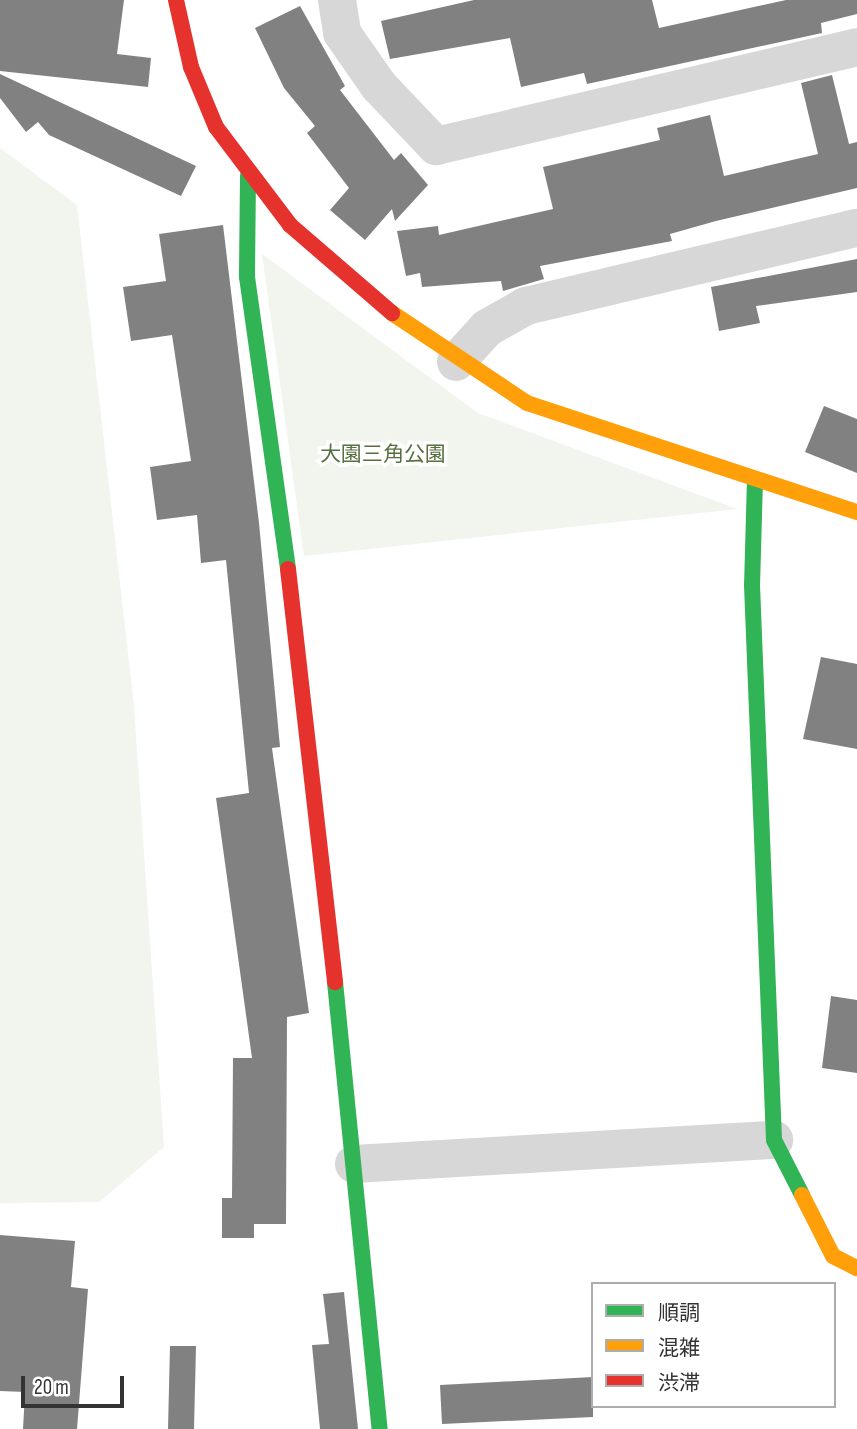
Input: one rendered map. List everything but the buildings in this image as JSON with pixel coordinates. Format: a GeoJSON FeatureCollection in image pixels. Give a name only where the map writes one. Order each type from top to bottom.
{"type":"FeatureCollection","features":[{"type":"Feature","properties":{"kind":"street"},"geometry":{"type":"LineString","coordinates":[[176,0],[196,79],[248,176],[360,292],[456,362],[527,403],[857,512]]}},
{"type":"Feature","properties":{"kind":"street"},"geometry":{"type":"LineString","coordinates":[[335,0],[342,33],[379,86],[436,146],[857,47]]}},
{"type":"Feature","properties":{"kind":"street"},"geometry":{"type":"LineString","coordinates":[[248,176],[247,276],[305,690],[380,1429]]}},
{"type":"Feature","properties":{"kind":"street"},"geometry":{"type":"LineString","coordinates":[[456,362],[487,328],[526,306],[857,228]]}},
{"type":"Feature","properties":{"kind":"street"},"geometry":{"type":"LineString","coordinates":[[755,480],[752,585],[774,1140],[833,1256],[857,1268]]}},
{"type":"Feature","properties":{"kind":"street"},"geometry":{"type":"LineString","coordinates":[[354,1164],[774,1140]]}},
{"type":"Feature","properties":{"kind":"green space"},"geometry":{"type":"Polygon","coordinates":[[[0,148],[77,205],[134,706],[164,1147],[99,1202],[0,1203],[0,148]]]}},
{"type":"Feature","properties":{"kind":"green space","name":"大園三角公園"},"geometry":{"type":"Polygon","coordinates":[[[262,254],[478,413],[737,509],[304,556],[262,254]]]}},
{"type":"Feature","properties":{"kind":"traffic: fast"},"geometry":{"type":"LineString","coordinates":[[248,176],[247,277],[288,569]]}},
{"type":"Feature","properties":{"kind":"traffic: fast"},"geometry":{"type":"LineString","coordinates":[[755,479],[752,585],[774,1140],[802,1195]]}},
{"type":"Feature","properties":{"kind":"traffic: fast"},"geometry":{"type":"LineString","coordinates":[[335,982],[380,1429]]}},
{"type":"Feature","properties":{"kind":"traffic: slow"},"geometry":{"type":"LineString","coordinates":[[392,313],[527,403],[857,512]]}},
{"type":"Feature","properties":{"kind":"traffic: slow"},"geometry":{"type":"LineString","coordinates":[[802,1195],[833,1256],[857,1268]]}},
{"type":"Feature","properties":{"kind":"traffic: jam"},"geometry":{"type":"LineString","coordinates":[[176,0],[191,67],[216,127],[290,225],[392,313]]}},
{"type":"Feature","properties":{"kind":"traffic: jam"},"geometry":{"type":"LineString","coordinates":[[288,569],[335,982]]}}]}
